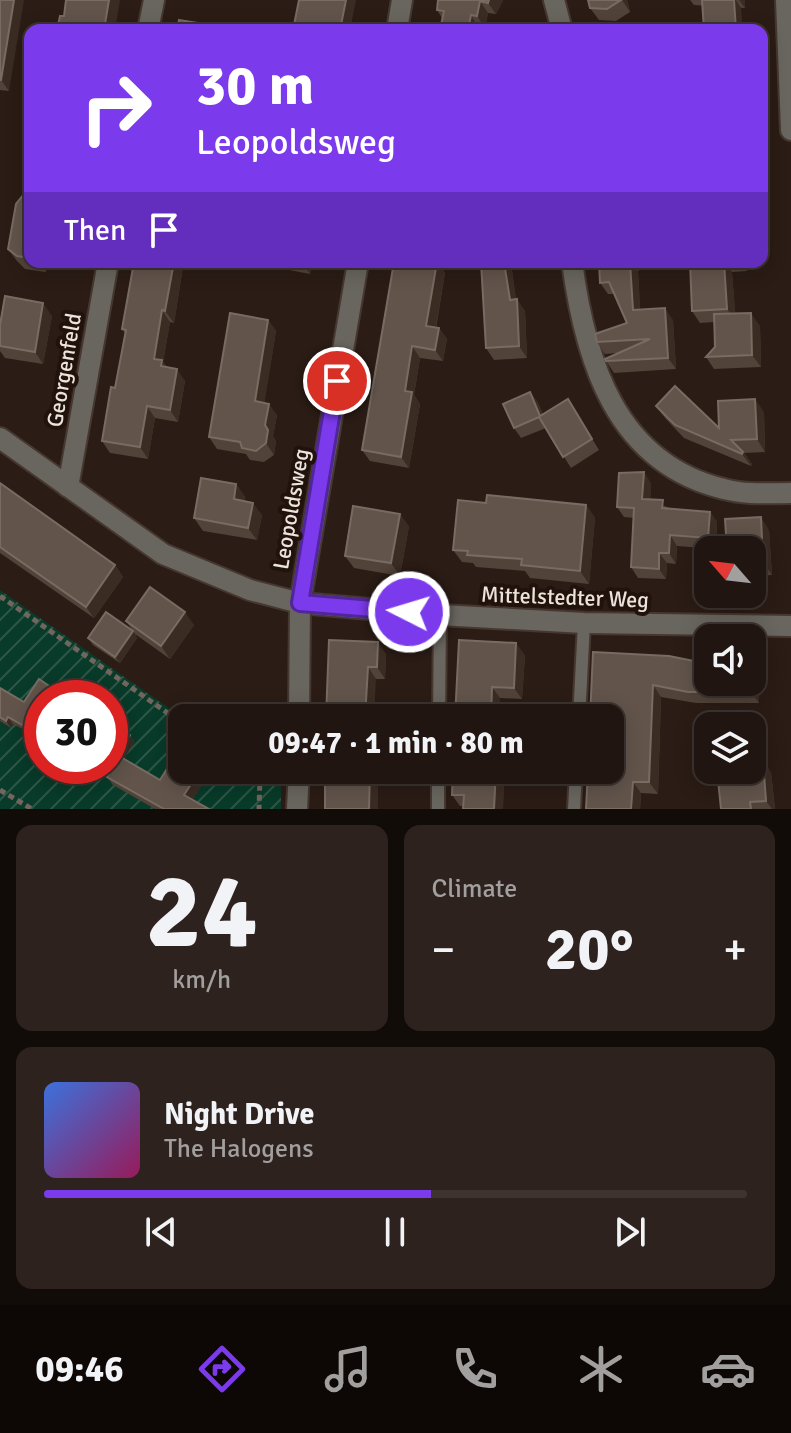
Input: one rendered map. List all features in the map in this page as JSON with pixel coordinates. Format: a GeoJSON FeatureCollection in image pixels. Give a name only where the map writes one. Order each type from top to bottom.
{"type":"FeatureCollection","features":[{"type":"Feature","properties":{"kind":"street"},"geometry":{"type":"LineString","coordinates":[[149,24],[154,0]]}},
{"type":"Feature","properties":{"kind":"street"},"geometry":{"type":"LineString","coordinates":[[398,24],[402,0]]}},
{"type":"Feature","properties":{"kind":"street"},"geometry":{"type":"LineString","coordinates":[[554,0],[560,24]]}},
{"type":"Feature","properties":{"kind":"street"},"geometry":{"type":"LineString","coordinates":[[788,10],[791,130]]}},
{"type":"Feature","properties":{"kind":"street","name":"Georgenfeld"},"geometry":{"type":"LineString","coordinates":[[68,487],[107,268]]}},
{"type":"Feature","properties":{"kind":"street","name":"Leopoldsweg"},"geometry":{"type":"LineString","coordinates":[[299,704],[300,603],[357,268]]}},
{"type":"Feature","properties":{"kind":"street"},"geometry":{"type":"LineString","coordinates":[[573,268],[578,304],[600,381],[612,406],[639,440],[674,467],[705,484],[748,493],[791,493]]}},
{"type":"Feature","properties":{"kind":"street","name":"Mittelstedter Weg"},"geometry":{"type":"LineString","coordinates":[[0,438],[163,554],[250,590],[300,603],[584,623],[791,626]]}},
{"type":"Feature","properties":{"kind":"street"},"geometry":{"type":"LineString","coordinates":[[297,809],[298,784]]}},
{"type":"Feature","properties":{"kind":"lane"},"geometry":{"type":"LineString","coordinates":[[439,704],[440,615]]}},
{"type":"Feature","properties":{"kind":"lane"},"geometry":{"type":"LineString","coordinates":[[580,704],[584,623]]}},
{"type":"Feature","properties":{"kind":"lane"},"geometry":{"type":"LineString","coordinates":[[438,784],[438,809]]}},
{"type":"Feature","properties":{"kind":"lane"},"geometry":{"type":"LineString","coordinates":[[574,809],[575,784]]}},
{"type":"Feature","properties":{"kind":"path"},"geometry":{"type":"LineString","coordinates":[[0,596],[168,713]]}},
{"type":"Feature","properties":{"kind":"path"},"geometry":{"type":"LineString","coordinates":[[259,809],[260,784]]}},
{"type":"Feature","properties":{"kind":"path"},"geometry":{"type":"LineString","coordinates":[[0,790],[32,809]]}},
{"type":"Feature","properties":{"kind":"green space"},"geometry":{"type":"Polygon","coordinates":[[[0,590],[168,708],[168,784],[277,784],[281,787],[281,809],[0,809],[0,590]]]}},
{"type":"Feature","properties":{"kind":"building"},"geometry":{"type":"Polygon","coordinates":[[[0,0],[14,0],[1,80],[0,80],[0,0]]]}},
{"type":"Feature","properties":{"kind":"building"},"geometry":{"type":"Polygon","coordinates":[[[66,0],[109,0],[105,24],[58,24],[60,16],[64,16],[66,0]]]}},
{"type":"Feature","properties":{"kind":"building"},"geometry":{"type":"Polygon","coordinates":[[[299,0],[346,0],[341,24],[294,24],[299,0]]]}},
{"type":"Feature","properties":{"kind":"building"},"geometry":{"type":"Polygon","coordinates":[[[438,0],[489,0],[488,3],[480,1],[477,16],[471,15],[469,24],[441,24],[444,11],[437,10],[438,0]]]}},
{"type":"Feature","properties":{"kind":"building"},"geometry":{"type":"Polygon","coordinates":[[[588,0],[621,0],[607,9],[590,8],[588,0]]]}},
{"type":"Feature","properties":{"kind":"building"},"geometry":{"type":"Polygon","coordinates":[[[702,0],[734,0],[736,24],[704,24],[702,0]]]}},
{"type":"Feature","properties":{"kind":"building"},"geometry":{"type":"Polygon","coordinates":[[[179,20],[204,24],[178,24],[179,20]]]}},
{"type":"Feature","properties":{"kind":"building"},"geometry":{"type":"Polygon","coordinates":[[[24,194],[24,257],[8,249],[16,204],[24,194]]]}},
{"type":"Feature","properties":{"kind":"building"},"geometry":{"type":"Polygon","coordinates":[[[133,268],[173,268],[154,359],[162,360],[161,366],[177,369],[170,410],[147,406],[140,447],[102,441],[111,387],[115,388],[126,330],[122,329],[133,268]]]}},
{"type":"Feature","properties":{"kind":"building"},"geometry":{"type":"Polygon","coordinates":[[[393,268],[436,268],[426,326],[439,328],[435,350],[412,346],[405,391],[412,392],[401,457],[362,450],[393,268]]]}},
{"type":"Feature","properties":{"kind":"building"},"geometry":{"type":"Polygon","coordinates":[[[481,268],[505,268],[510,300],[517,299],[519,346],[486,348],[481,268]]]}},
{"type":"Feature","properties":{"kind":"building"},"geometry":{"type":"Polygon","coordinates":[[[599,268],[630,268],[633,310],[665,308],[668,358],[606,361],[650,339],[597,342],[595,334],[627,323],[609,282],[600,283],[599,268]]]}},
{"type":"Feature","properties":{"kind":"building"},"geometry":{"type":"Polygon","coordinates":[[[690,268],[724,268],[727,309],[692,311],[690,268]]]}},
{"type":"Feature","properties":{"kind":"building"},"geometry":{"type":"Polygon","coordinates":[[[5,296],[43,303],[35,352],[0,346],[5,296]]]}},
{"type":"Feature","properties":{"kind":"building"},"geometry":{"type":"Polygon","coordinates":[[[230,313],[268,320],[255,401],[269,404],[265,425],[268,430],[266,443],[256,451],[242,448],[240,442],[209,437],[230,313]]]}},
{"type":"Feature","properties":{"kind":"building"},"geometry":{"type":"Polygon","coordinates":[[[751,313],[752,355],[706,357],[715,347],[714,314],[751,313]]]}},
{"type":"Feature","properties":{"kind":"building"},"geometry":{"type":"Polygon","coordinates":[[[675,386],[719,428],[718,401],[755,399],[757,439],[731,440],[742,454],[675,425],[656,406],[675,386]]]}},
{"type":"Feature","properties":{"kind":"building"},"geometry":{"type":"Polygon","coordinates":[[[530,392],[540,416],[568,399],[592,439],[563,457],[539,417],[514,428],[503,404],[530,392]]]}},
{"type":"Feature","properties":{"kind":"building"},"geometry":{"type":"Polygon","coordinates":[[[644,472],[642,499],[663,500],[662,508],[710,512],[708,536],[670,535],[669,553],[659,553],[659,569],[631,567],[634,508],[617,507],[619,473],[644,472]]]}},
{"type":"Feature","properties":{"kind":"building"},"geometry":{"type":"Polygon","coordinates":[[[201,478],[236,484],[234,499],[253,503],[248,528],[194,518],[201,478]]]}},
{"type":"Feature","properties":{"kind":"building"},"geometry":{"type":"Polygon","coordinates":[[[0,483],[115,565],[86,607],[0,547],[0,483]]]}},
{"type":"Feature","properties":{"kind":"building"},"geometry":{"type":"Polygon","coordinates":[[[487,495],[586,505],[580,571],[521,565],[522,559],[467,555],[468,551],[453,550],[458,500],[486,503],[487,495]]]}},
{"type":"Feature","properties":{"kind":"building"},"geometry":{"type":"Polygon","coordinates":[[[353,506],[400,514],[391,563],[345,556],[353,506]]]}},
{"type":"Feature","properties":{"kind":"building"},"geometry":{"type":"Polygon","coordinates":[[[761,517],[762,536],[726,536],[725,519],[761,517]]]}},
{"type":"Feature","properties":{"kind":"building"},"geometry":{"type":"Polygon","coordinates":[[[150,587],[185,612],[161,646],[126,621],[150,587]]]}},
{"type":"Feature","properties":{"kind":"building"},"geometry":{"type":"Polygon","coordinates":[[[106,612],[133,631],[115,657],[88,638],[106,612]]]}},
{"type":"Feature","properties":{"kind":"building"},"geometry":{"type":"Polygon","coordinates":[[[329,640],[378,642],[377,667],[368,667],[366,704],[327,704],[329,640]]]}},
{"type":"Feature","properties":{"kind":"building"},"geometry":{"type":"Polygon","coordinates":[[[459,640],[516,643],[514,688],[492,687],[491,704],[456,704],[459,640]]]}},
{"type":"Feature","properties":{"kind":"building"},"geometry":{"type":"Polygon","coordinates":[[[593,652],[669,656],[694,661],[694,692],[653,685],[649,782],[633,782],[631,809],[586,809],[587,784],[624,784],[624,704],[591,704],[593,652]]]}},
{"type":"Feature","properties":{"kind":"building"},"geometry":{"type":"Polygon","coordinates":[[[0,688],[24,702],[24,726],[8,717],[6,721],[0,717],[0,688]]]}},
{"type":"Feature","properties":{"kind":"building"},"geometry":{"type":"Polygon","coordinates":[[[128,761],[160,780],[168,767],[168,784],[191,784],[184,795],[209,809],[164,809],[119,784],[128,784],[128,761]]]}},
{"type":"Feature","properties":{"kind":"building"},"geometry":{"type":"Polygon","coordinates":[[[325,784],[370,784],[369,809],[325,809],[325,784]]]}},
{"type":"Feature","properties":{"kind":"building"},"geometry":{"type":"Polygon","coordinates":[[[452,784],[495,784],[494,809],[463,809],[464,795],[452,795],[452,784]]]}},
{"type":"Feature","properties":{"kind":"building"},"geometry":{"type":"Polygon","coordinates":[[[718,784],[765,784],[766,801],[750,802],[751,809],[721,809],[718,784]]]}},
{"type":"Feature","properties":{"kind":"route"},"geometry":{"type":"LineString","coordinates":[[337,381],[300,603],[409,612]]}}]}
